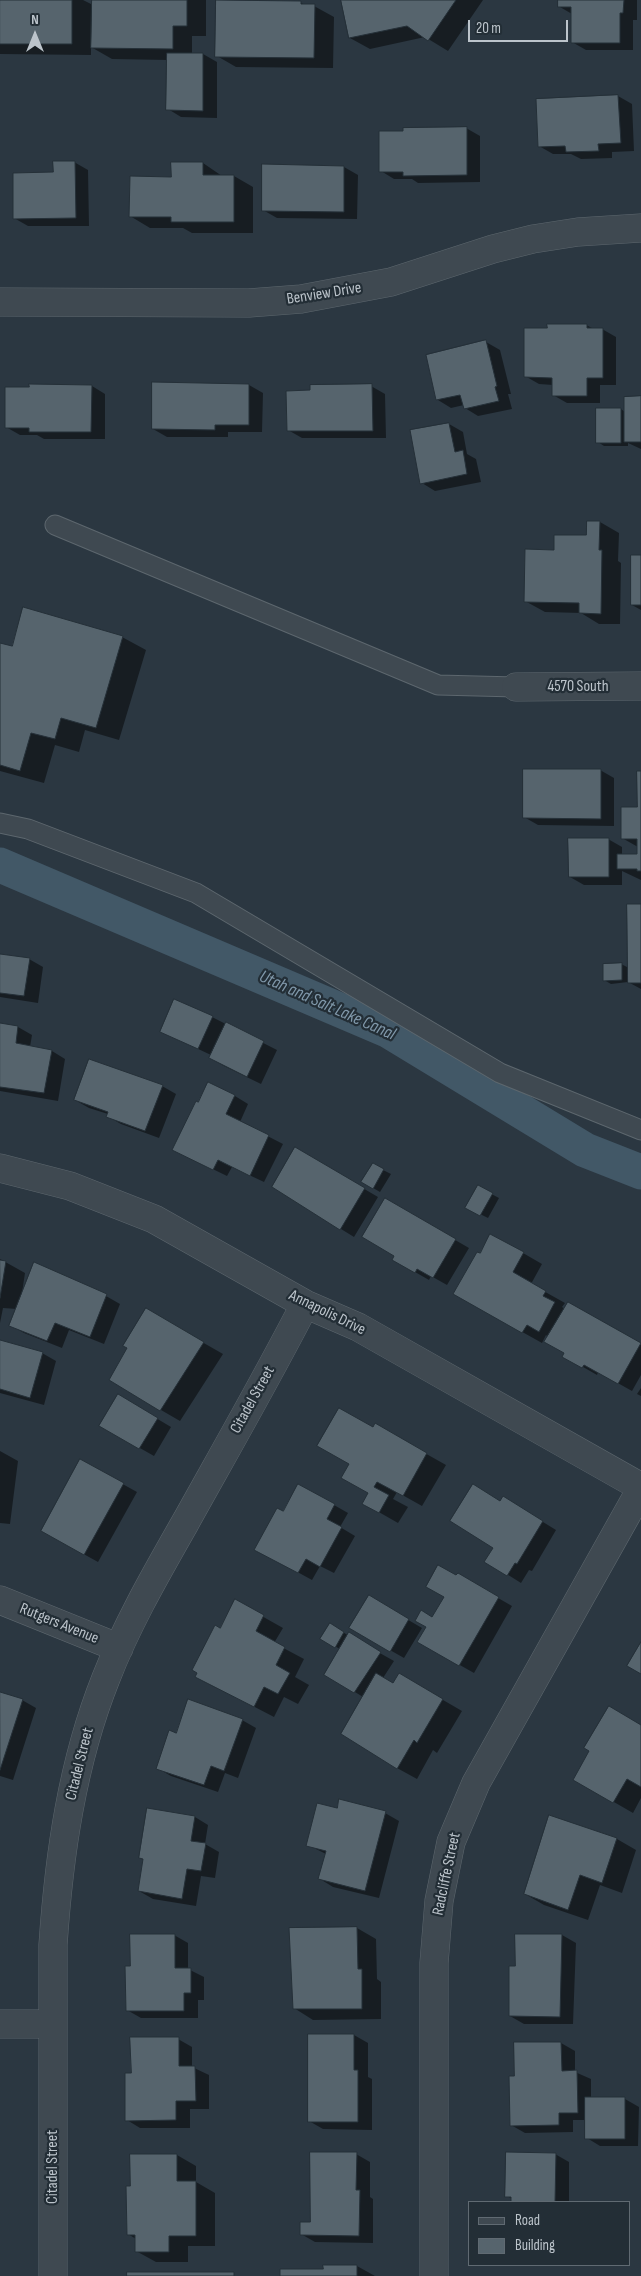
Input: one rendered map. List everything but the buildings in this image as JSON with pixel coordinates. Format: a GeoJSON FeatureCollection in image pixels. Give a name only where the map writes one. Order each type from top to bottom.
{"type":"FeatureCollection","features":[{"type":"Feature","properties":{"kind":"street","name":"Benview Drive"},"geometry":{"type":"LineString","coordinates":[[0,302],[249,303],[301,299],[391,282],[493,249],[533,239],[578,232],[641,228]]}},
{"type":"Feature","properties":{"kind":"street","name":"4570 South"},"geometry":{"type":"LineString","coordinates":[[516,687],[641,686]]}},
{"type":"Feature","properties":{"kind":"street","name":"Annapolis Drive"},"geometry":{"type":"LineString","coordinates":[[0,1168],[70,1186],[154,1219],[305,1304],[358,1327],[641,1488]]}},
{"type":"Feature","properties":{"kind":"street","name":"Citadel Street"},"geometry":{"type":"LineString","coordinates":[[53,2276],[53,1945],[56,1894],[81,1753],[105,1680],[118,1648],[147,1591],[305,1304]]}},
{"type":"Feature","properties":{"kind":"street","name":"Radcliffe Street"},"geometry":{"type":"LineString","coordinates":[[434,2276],[434,1963],[440,1901],[451,1842],[476,1783],[641,1488]]}},
{"type":"Feature","properties":{"kind":"street","name":"Rutgers Avenue"},"geometry":{"type":"LineString","coordinates":[[0,1600],[118,1648]]}},
{"type":"Feature","properties":{"kind":"street"},"geometry":{"type":"LineString","coordinates":[[0,2024],[53,2024]]}},
{"type":"Feature","properties":{"kind":"lane"},"geometry":{"type":"LineString","coordinates":[[55,525],[438,685],[516,687]]}},
{"type":"Feature","properties":{"kind":"lane"},"geometry":{"type":"LineString","coordinates":[[0,822],[28,829],[196,893],[500,1073],[641,1130]]}},
{"type":"Feature","properties":{"kind":"waterway","name":"Utah and Salt Lake Canal"},"geometry":{"type":"LineString","coordinates":[[0,865],[389,1031],[585,1150],[641,1172]]}}]}
